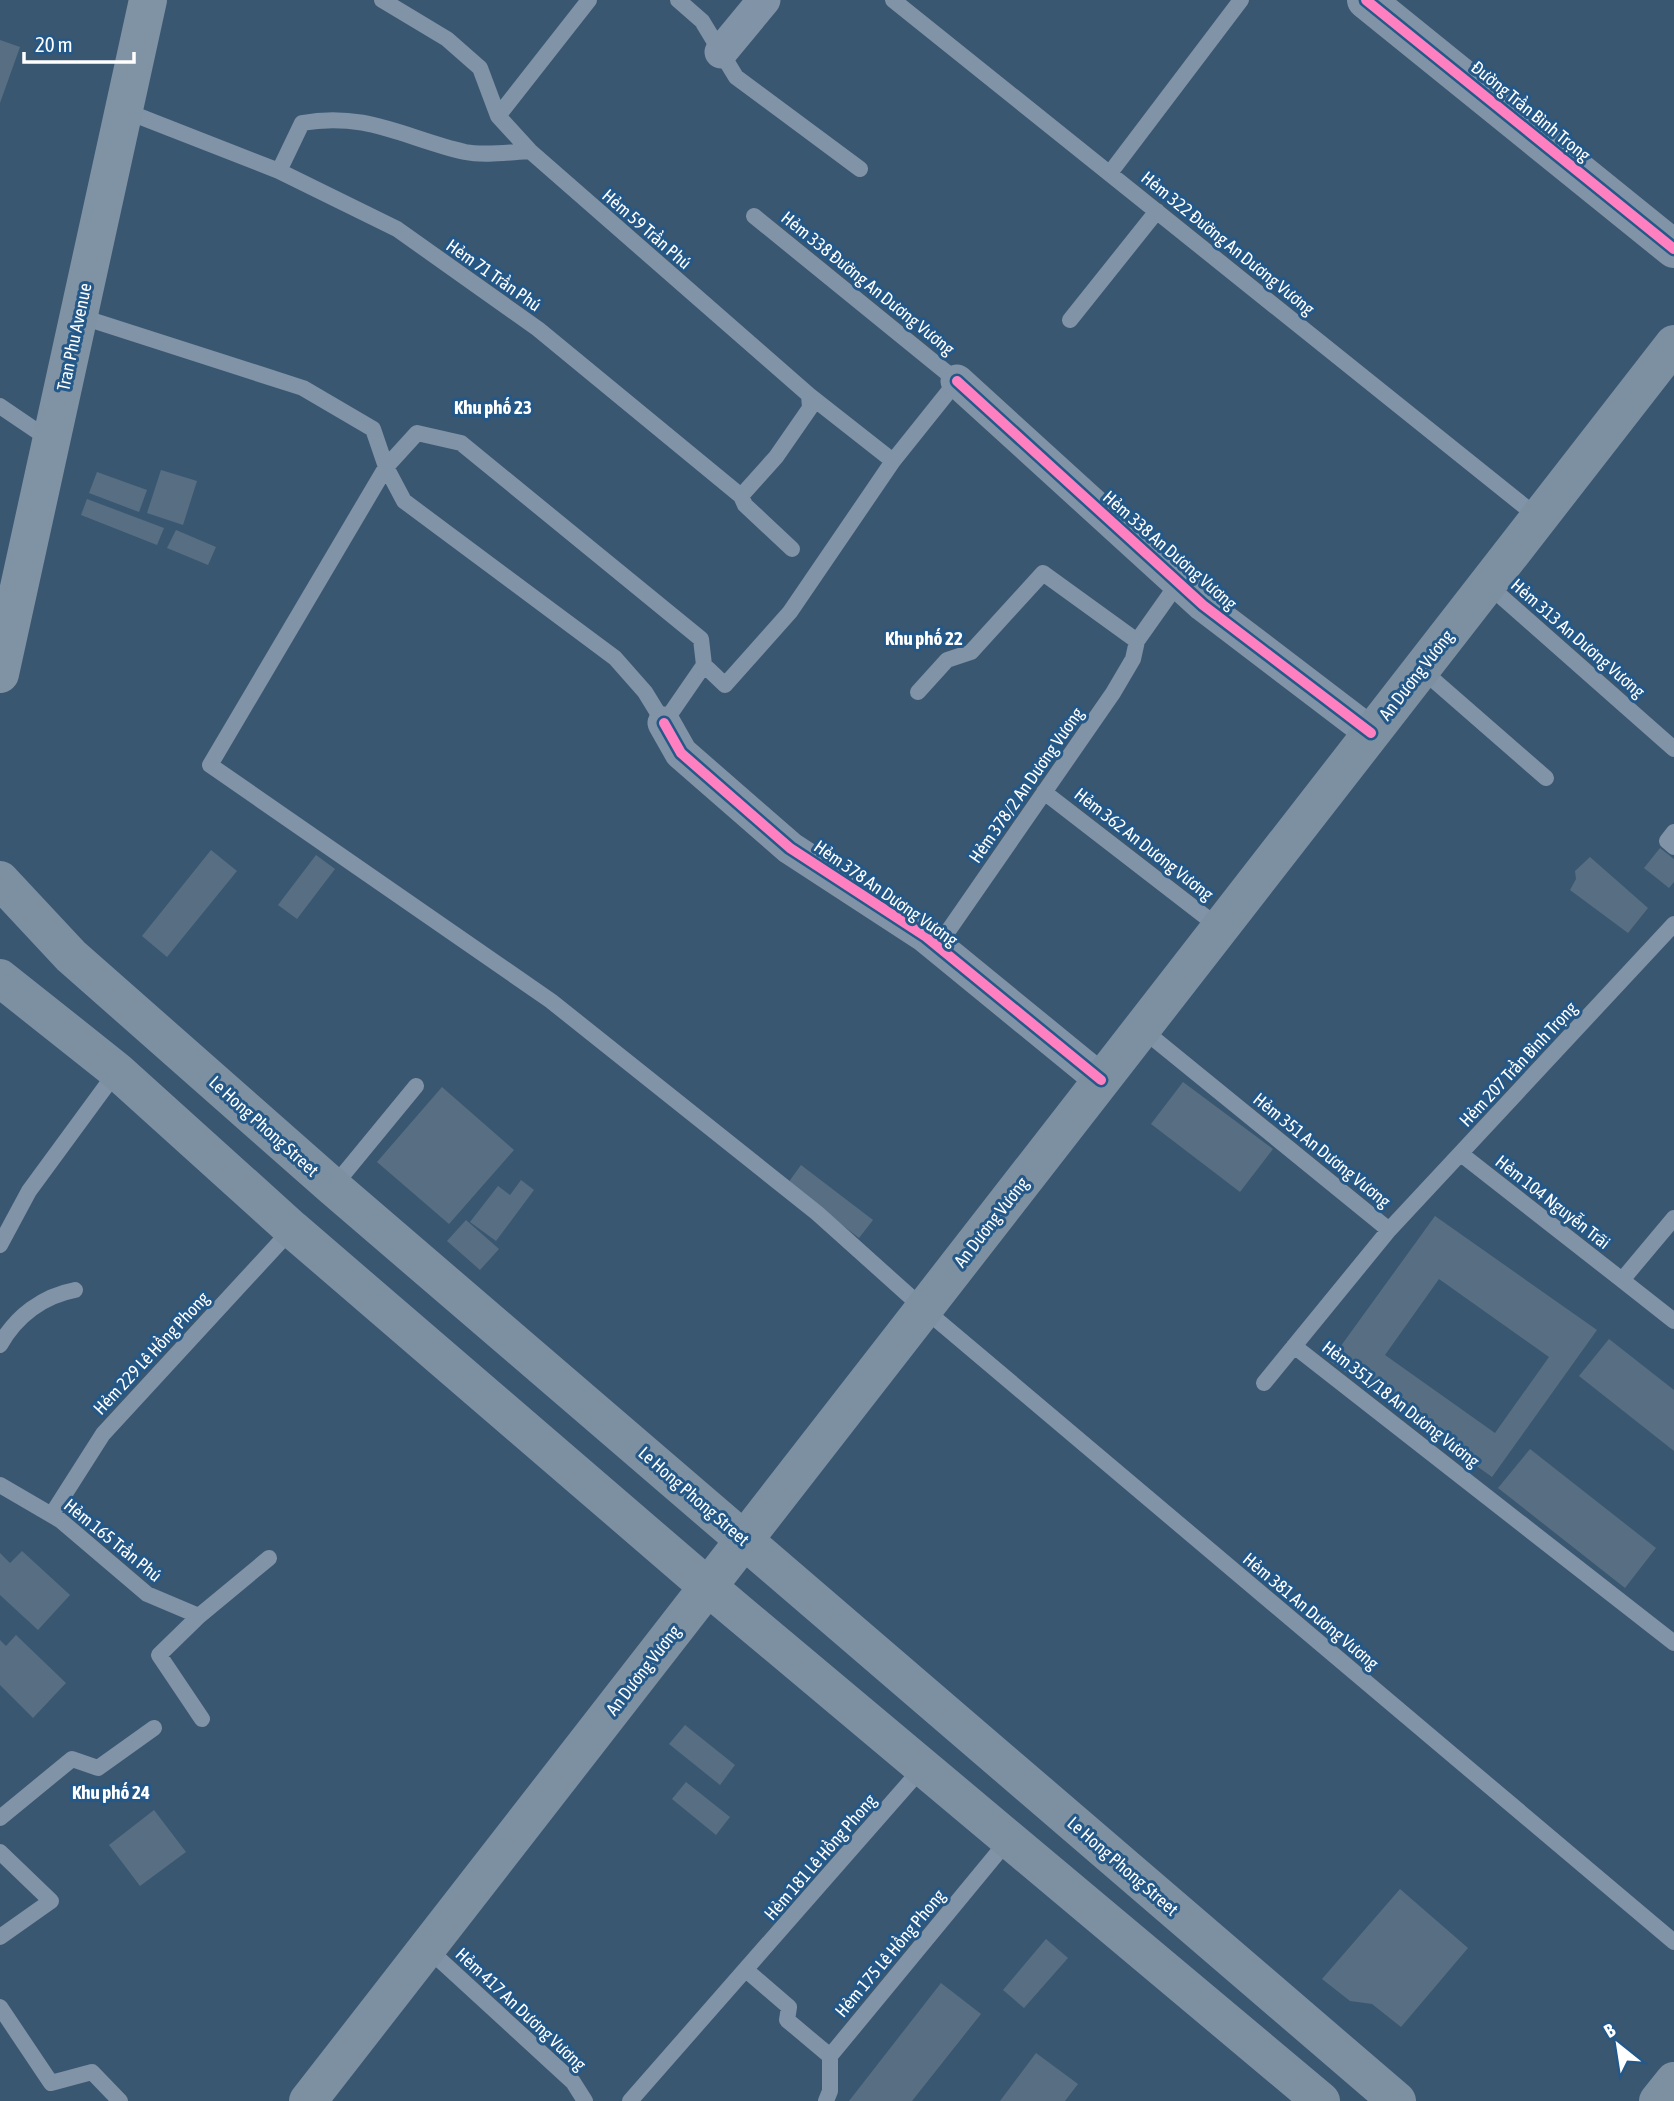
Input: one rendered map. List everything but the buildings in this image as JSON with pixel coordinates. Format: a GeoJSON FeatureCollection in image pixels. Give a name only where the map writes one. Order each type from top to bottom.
{"type":"FeatureCollection","features":[{"type":"Feature","properties":{"kind":"main road","name":"Tran Phu Avenue"},"geometry":{"type":"LineString","coordinates":[[0,674],[148,0]]}},
{"type":"Feature","properties":{"kind":"main road","name":"An Dương Vương"},"geometry":{"type":"LineString","coordinates":[[308,2101],[1674,344]]}},
{"type":"Feature","properties":{"kind":"main road","name":"Le Hong Phong Street"},"geometry":{"type":"LineString","coordinates":[[0,880],[71,956],[333,1187],[1397,2101]]}},
{"type":"Feature","properties":{"kind":"main road"},"geometry":{"type":"LineString","coordinates":[[0,978],[38,1012],[117,1071],[292,1229],[708,1587],[1321,2101]]}},
{"type":"Feature","properties":{"kind":"main road"},"geometry":{"type":"LineString","coordinates":[[1658,2101],[1674,2081]]}},
{"type":"Feature","properties":{"kind":"street"},"geometry":{"type":"LineString","coordinates":[[721,52],[764,0]]}},
{"type":"Feature","properties":{"kind":"street","name":"Đường Trần Bình Trọng"},"geometry":{"type":"LineString","coordinates":[[1366,0],[1674,249]]}},
{"type":"Feature","properties":{"kind":"street","name":"Hẻm 338 An Dương Vương"},"geometry":{"type":"LineString","coordinates":[[957,381],[1178,583],[1371,733]]}},
{"type":"Feature","properties":{"kind":"street","name":"Hẻm 378 An Dương Vương"},"geometry":{"type":"LineString","coordinates":[[664,723],[681,753],[790,848],[937,947],[1101,1080]]}},
{"type":"Feature","properties":{"kind":"lane","name":"Hẻm 59 Trần Phú"},"geometry":{"type":"LineString","coordinates":[[383,0],[447,39],[480,68],[498,116],[530,151],[808,396],[893,461]]}},
{"type":"Feature","properties":{"kind":"lane"},"geometry":{"type":"LineString","coordinates":[[498,116],[589,0]]}},
{"type":"Feature","properties":{"kind":"lane"},"geometry":{"type":"LineString","coordinates":[[678,0],[702,21],[736,77],[860,169]]}},
{"type":"Feature","properties":{"kind":"lane","name":"Hẻm 322 Đường An Dương Vương"},"geometry":{"type":"LineString","coordinates":[[892,0],[1539,518]]}},
{"type":"Feature","properties":{"kind":"lane"},"geometry":{"type":"LineString","coordinates":[[1110,173],[1241,0]]}},
{"type":"Feature","properties":{"kind":"lane","name":"Hẻm 71 Trần Phú"},"geometry":{"type":"LineString","coordinates":[[123,110],[279,171],[397,229],[538,329],[741,496],[745,505],[792,549]]}},
{"type":"Feature","properties":{"kind":"lane"},"geometry":{"type":"LineString","coordinates":[[279,171],[302,123],[318,120],[337,119],[389,126],[468,153],[530,151]]}},
{"type":"Feature","properties":{"kind":"lane"},"geometry":{"type":"LineString","coordinates":[[1070,320],[1157,211]]}},
{"type":"Feature","properties":{"kind":"lane","name":"Hẻm 338 Đường An Dương Vương"},"geometry":{"type":"LineString","coordinates":[[754,216],[957,381]]}},
{"type":"Feature","properties":{"kind":"lane"},"geometry":{"type":"LineString","coordinates":[[78,316],[303,388],[373,429],[386,467],[404,501],[615,658],[645,692],[664,723],[704,665]]}},
{"type":"Feature","properties":{"kind":"lane"},"geometry":{"type":"LineString","coordinates":[[386,467],[418,433],[461,443],[701,639],[704,665],[725,685],[790,612],[893,461],[957,381]]}},
{"type":"Feature","properties":{"kind":"lane"},"geometry":{"type":"LineString","coordinates":[[741,496],[776,457],[810,408],[808,396]]}},
{"type":"Feature","properties":{"kind":"lane"},"geometry":{"type":"LineString","coordinates":[[0,406],[52,441]]}},
{"type":"Feature","properties":{"kind":"lane","name":"Hẻm 381 An Dương Vương"},"geometry":{"type":"LineString","coordinates":[[386,467],[210,765],[551,1000],[817,1213],[924,1309],[1674,1942]]}},
{"type":"Feature","properties":{"kind":"lane"},"geometry":{"type":"LineString","coordinates":[[918,692],[947,660],[971,652],[1043,573],[1137,641]]}},
{"type":"Feature","properties":{"kind":"lane","name":"Hẻm 378/2 An Dương Vương"},"geometry":{"type":"LineString","coordinates":[[937,947],[1113,693],[1133,659],[1137,641],[1178,583]]}},
{"type":"Feature","properties":{"kind":"lane","name":"Hẻm 313 An Dương Vương"},"geometry":{"type":"LineString","coordinates":[[1487,584],[1674,749]]}},
{"type":"Feature","properties":{"kind":"lane"},"geometry":{"type":"LineString","coordinates":[[1421,669],[1546,778]]}},
{"type":"Feature","properties":{"kind":"lane","name":"Hẻm 362 An Dương Vương"},"geometry":{"type":"LineString","coordinates":[[1044,792],[1220,928]]}},
{"type":"Feature","properties":{"kind":"lane"},"geometry":{"type":"LineString","coordinates":[[1674,831],[1667,841],[1674,847]]}},
{"type":"Feature","properties":{"kind":"lane","name":"Hẻm 207 Trần Bình Trọng"},"geometry":{"type":"LineString","coordinates":[[1390,1230],[1674,924]]}},
{"type":"Feature","properties":{"kind":"lane","name":"Hẻm 351 An Dương Vương"},"geometry":{"type":"LineString","coordinates":[[1142,1029],[1390,1230],[1264,1383]]}},
{"type":"Feature","properties":{"kind":"lane"},"geometry":{"type":"LineString","coordinates":[[0,1245],[29,1191],[117,1071]]}},
{"type":"Feature","properties":{"kind":"lane"},"geometry":{"type":"LineString","coordinates":[[333,1187],[416,1086]]}},
{"type":"Feature","properties":{"kind":"lane","name":"Hẻm 104 Nguyễn Trãi"},"geometry":{"type":"LineString","coordinates":[[1461,1154],[1674,1321]]}},
{"type":"Feature","properties":{"kind":"lane"},"geometry":{"type":"LineString","coordinates":[[1622,1280],[1674,1218]]}},
{"type":"Feature","properties":{"kind":"lane","name":"Hẻm 229 Lê Hồng Phong"},"geometry":{"type":"LineString","coordinates":[[52,1514],[103,1434],[292,1229]]}},
{"type":"Feature","properties":{"kind":"lane"},"geometry":{"type":"LineString","coordinates":[[0,1345],[11,1326],[52,1295],[75,1290]]}},
{"type":"Feature","properties":{"kind":"lane","name":"Hẻm 351/18 An Dương Vương"},"geometry":{"type":"LineString","coordinates":[[1294,1346],[1674,1643]]}},
{"type":"Feature","properties":{"kind":"lane","name":"Hẻm 165 Trần Phú"},"geometry":{"type":"LineString","coordinates":[[0,1485],[52,1514],[147,1594],[199,1616]]}},
{"type":"Feature","properties":{"kind":"lane"},"geometry":{"type":"LineString","coordinates":[[202,1719],[159,1655],[199,1616],[269,1558]]}},
{"type":"Feature","properties":{"kind":"lane"},"geometry":{"type":"LineString","coordinates":[[0,1818],[72,1759],[98,1768],[154,1728]]}},
{"type":"Feature","properties":{"kind":"lane","name":"Hẻm 181 Lê Hồng Phong"},"geometry":{"type":"LineString","coordinates":[[630,2101],[923,1767]]}},
{"type":"Feature","properties":{"kind":"lane","name":"Hẻm 175 Lê Hồng Phong"},"geometry":{"type":"LineString","coordinates":[[830,2056],[1009,1839]]}},
{"type":"Feature","properties":{"kind":"lane"},"geometry":{"type":"LineString","coordinates":[[0,1852],[51,1901],[0,1937]]}},
{"type":"Feature","properties":{"kind":"lane","name":"Hẻm 417 An Dương Vương"},"geometry":{"type":"LineString","coordinates":[[427,1948],[573,2082],[585,2101]]}},
{"type":"Feature","properties":{"kind":"lane"},"geometry":{"type":"LineString","coordinates":[[746,1970],[789,2007],[787,2021],[830,2056],[830,2091],[826,2101]]}},
{"type":"Feature","properties":{"kind":"lane"},"geometry":{"type":"LineString","coordinates":[[0,2007],[51,2083],[92,2072],[120,2101]]}},
{"type":"Feature","properties":{"kind":"cycle path"},"geometry":{"type":"LineString","coordinates":[[1366,0],[1674,249]]}},
{"type":"Feature","properties":{"kind":"cycle path"},"geometry":{"type":"LineString","coordinates":[[957,381],[1203,605],[1371,733]]}},
{"type":"Feature","properties":{"kind":"cycle path"},"geometry":{"type":"LineString","coordinates":[[664,723],[681,753],[790,848],[925,936],[1101,1080]]}},
{"type":"Feature","properties":{"kind":"district","name":"Khu phố 23"},"geometry":{"type":"Point","coordinates":[493,407]}},
{"type":"Feature","properties":{"kind":"district","name":"Khu phố 22"},"geometry":{"type":"Point","coordinates":[924,638]}},
{"type":"Feature","properties":{"kind":"district","name":"Khu phố 24"},"geometry":{"type":"Point","coordinates":[111,1792]}}]}
